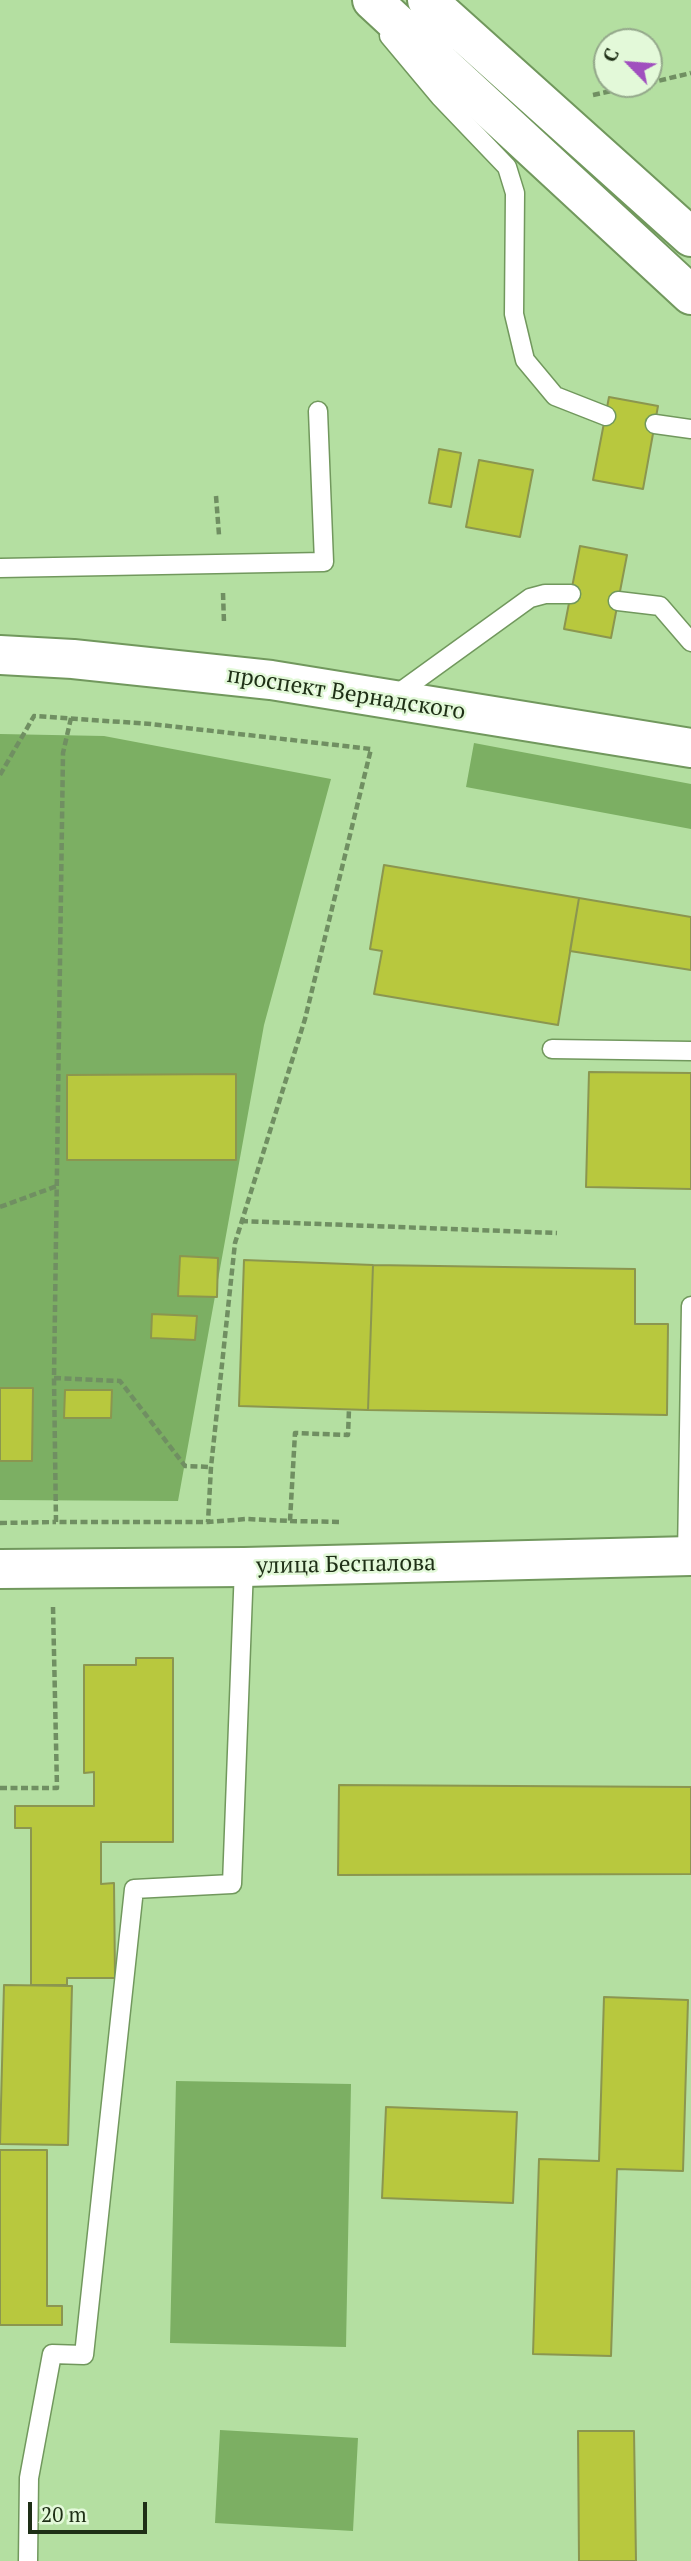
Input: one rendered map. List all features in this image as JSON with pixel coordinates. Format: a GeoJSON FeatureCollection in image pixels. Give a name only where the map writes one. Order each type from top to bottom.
{"type":"FeatureCollection","features":[{"type":"Feature","properties":{"kind":"main road"},"geometry":{"type":"LineString","coordinates":[[372,0],[691,295]]}},
{"type":"Feature","properties":{"kind":"main road"},"geometry":{"type":"LineString","coordinates":[[427,0],[691,237]]}},
{"type":"Feature","properties":{"kind":"main road","name":"проспект Вернадского"},"geometry":{"type":"LineString","coordinates":[[0,655],[73,659],[271,680],[691,748]]}},
{"type":"Feature","properties":{"kind":"main road","name":"улица Беспалова"},"geometry":{"type":"LineString","coordinates":[[0,1569],[244,1567],[689,1556]]}},
{"type":"Feature","properties":{"kind":"lane"},"geometry":{"type":"LineString","coordinates":[[361,0],[409,62],[508,167],[515,193],[514,314],[524,360],[555,396],[606,416]]}},
{"type":"Feature","properties":{"kind":"lane"},"geometry":{"type":"LineString","coordinates":[[0,568],[324,562],[318,411]]}},
{"type":"Feature","properties":{"kind":"lane"},"geometry":{"type":"LineString","coordinates":[[655,424],[691,429]]}},
{"type":"Feature","properties":{"kind":"lane"},"geometry":{"type":"LineString","coordinates":[[389,700],[530,598],[545,594],[571,594]]}},
{"type":"Feature","properties":{"kind":"lane"},"geometry":{"type":"LineString","coordinates":[[618,601],[660,606],[691,642]]}},
{"type":"Feature","properties":{"kind":"lane"},"geometry":{"type":"LineString","coordinates":[[552,1049],[691,1051]]}},
{"type":"Feature","properties":{"kind":"lane"},"geometry":{"type":"LineString","coordinates":[[689,1556],[691,1306]]}},
{"type":"Feature","properties":{"kind":"lane"},"geometry":{"type":"LineString","coordinates":[[28,2561],[29,2478],[52,2354],[84,2355],[134,1889],[232,1884],[244,1567]]}},
{"type":"Feature","properties":{"kind":"path"},"geometry":{"type":"LineString","coordinates":[[663,80],[691,74]]}},
{"type":"Feature","properties":{"kind":"path"},"geometry":{"type":"LineString","coordinates":[[587,97],[593,96]]}},
{"type":"Feature","properties":{"kind":"path"},"geometry":{"type":"LineString","coordinates":[[216,496],[217,517]]}},
{"type":"Feature","properties":{"kind":"path"},"geometry":{"type":"LineString","coordinates":[[222,585],[225,623]]}},
{"type":"Feature","properties":{"kind":"path"},"geometry":{"type":"LineString","coordinates":[[0,775],[34,716],[165,725],[371,749],[305,1019],[235,1243],[211,1467],[208,1522]]}},
{"type":"Feature","properties":{"kind":"path"},"geometry":{"type":"LineString","coordinates":[[56,1522],[54,1378],[63,753],[71,718]]}},
{"type":"Feature","properties":{"kind":"path"},"geometry":{"type":"LineString","coordinates":[[0,1207],[57,1186]]}},
{"type":"Feature","properties":{"kind":"path"},"geometry":{"type":"LineString","coordinates":[[241,1221],[557,1233]]}},
{"type":"Feature","properties":{"kind":"path"},"geometry":{"type":"LineString","coordinates":[[54,1378],[120,1381],[185,1466],[211,1467]]}},
{"type":"Feature","properties":{"kind":"path"},"geometry":{"type":"LineString","coordinates":[[0,1523],[208,1522],[246,1519],[290,1521],[295,1433],[348,1435],[349,1409]]}},
{"type":"Feature","properties":{"kind":"path"},"geometry":{"type":"LineString","coordinates":[[0,1788],[57,1788],[53,1607]]}},
{"type":"Feature","properties":{"kind":"green space"},"geometry":{"type":"Polygon","coordinates":[[[0,734],[104,736],[331,779],[264,1025],[178,1501],[0,1500],[0,734]]]}},
{"type":"Feature","properties":{"kind":"green space"},"geometry":{"type":"Polygon","coordinates":[[[474,743],[691,784],[691,829],[466,787],[474,743]]]}},
{"type":"Feature","properties":{"kind":"green space"},"geometry":{"type":"Polygon","coordinates":[[[176,2081],[351,2084],[346,2347],[170,2343],[176,2081]]]}},
{"type":"Feature","properties":{"kind":"green space"},"geometry":{"type":"Polygon","coordinates":[[[220,2430],[358,2438],[353,2531],[215,2523],[220,2430]]]}},
{"type":"Feature","properties":{"kind":"building"},"geometry":{"type":"Polygon","coordinates":[[[609,397],[658,406],[643,489],[593,480],[609,397]]]}},
{"type":"Feature","properties":{"kind":"building"},"geometry":{"type":"Polygon","coordinates":[[[439,449],[461,453],[451,507],[429,503],[439,449]]]}},
{"type":"Feature","properties":{"kind":"building"},"geometry":{"type":"Polygon","coordinates":[[[479,460],[533,470],[520,537],[466,527],[479,460]]]}},
{"type":"Feature","properties":{"kind":"building"},"geometry":{"type":"Polygon","coordinates":[[[580,546],[627,555],[611,638],[564,629],[580,546]]]}},
{"type":"Feature","properties":{"kind":"building"},"geometry":{"type":"Polygon","coordinates":[[[384,865],[579,898],[558,1025],[374,994],[382,951],[370,949],[384,865]]]}},
{"type":"Feature","properties":{"kind":"building"},"geometry":{"type":"Polygon","coordinates":[[[579,898],[691,917],[691,970],[570,951],[579,898]]]}},
{"type":"Feature","properties":{"kind":"building"},"geometry":{"type":"Polygon","coordinates":[[[589,1072],[691,1073],[691,1189],[586,1187],[589,1072]]]}},
{"type":"Feature","properties":{"kind":"building"},"geometry":{"type":"Polygon","coordinates":[[[236,1074],[236,1160],[67,1160],[67,1075],[236,1074]]]}},
{"type":"Feature","properties":{"kind":"building"},"geometry":{"type":"Polygon","coordinates":[[[180,1256],[218,1258],[217,1297],[178,1296],[180,1256]]]}},
{"type":"Feature","properties":{"kind":"building"},"geometry":{"type":"Polygon","coordinates":[[[244,1260],[373,1265],[368,1410],[239,1406],[244,1260]]]}},
{"type":"Feature","properties":{"kind":"building"},"geometry":{"type":"Polygon","coordinates":[[[373,1265],[635,1269],[635,1324],[668,1324],[667,1415],[368,1410],[373,1265]]]}},
{"type":"Feature","properties":{"kind":"building"},"geometry":{"type":"Polygon","coordinates":[[[152,1314],[197,1316],[195,1340],[151,1338],[152,1314]]]}},
{"type":"Feature","properties":{"kind":"building"},"geometry":{"type":"Polygon","coordinates":[[[0,1388],[33,1388],[32,1461],[0,1461],[0,1388]]]}},
{"type":"Feature","properties":{"kind":"building"},"geometry":{"type":"Polygon","coordinates":[[[65,1390],[112,1390],[111,1418],[64,1418],[65,1390]]]}},
{"type":"Feature","properties":{"kind":"building"},"geometry":{"type":"Polygon","coordinates":[[[136,1658],[173,1658],[173,1842],[101,1842],[101,1884],[114,1883],[115,1978],[67,1978],[67,1985],[31,1985],[31,1828],[15,1828],[15,1806],[94,1806],[94,1772],[84,1773],[84,1665],[136,1665],[136,1658]]]}},
{"type":"Feature","properties":{"kind":"building"},"geometry":{"type":"Polygon","coordinates":[[[339,1785],[691,1787],[691,1874],[338,1875],[339,1785]]]}},
{"type":"Feature","properties":{"kind":"building"},"geometry":{"type":"Polygon","coordinates":[[[4,1985],[72,1986],[68,2145],[0,2144],[4,1985]]]}},
{"type":"Feature","properties":{"kind":"building"},"geometry":{"type":"Polygon","coordinates":[[[604,1997],[688,2000],[683,2171],[617,2169],[611,2356],[533,2354],[539,2159],[599,2161],[604,1997]]]}},
{"type":"Feature","properties":{"kind":"building"},"geometry":{"type":"Polygon","coordinates":[[[386,2107],[517,2112],[513,2203],[382,2198],[386,2107]]]}},
{"type":"Feature","properties":{"kind":"building"},"geometry":{"type":"Polygon","coordinates":[[[0,2150],[47,2150],[47,2306],[62,2306],[62,2325],[0,2325],[0,2150]]]}},
{"type":"Feature","properties":{"kind":"building"},"geometry":{"type":"Polygon","coordinates":[[[578,2431],[634,2431],[636,2561],[579,2561],[578,2431]]]}}]}
